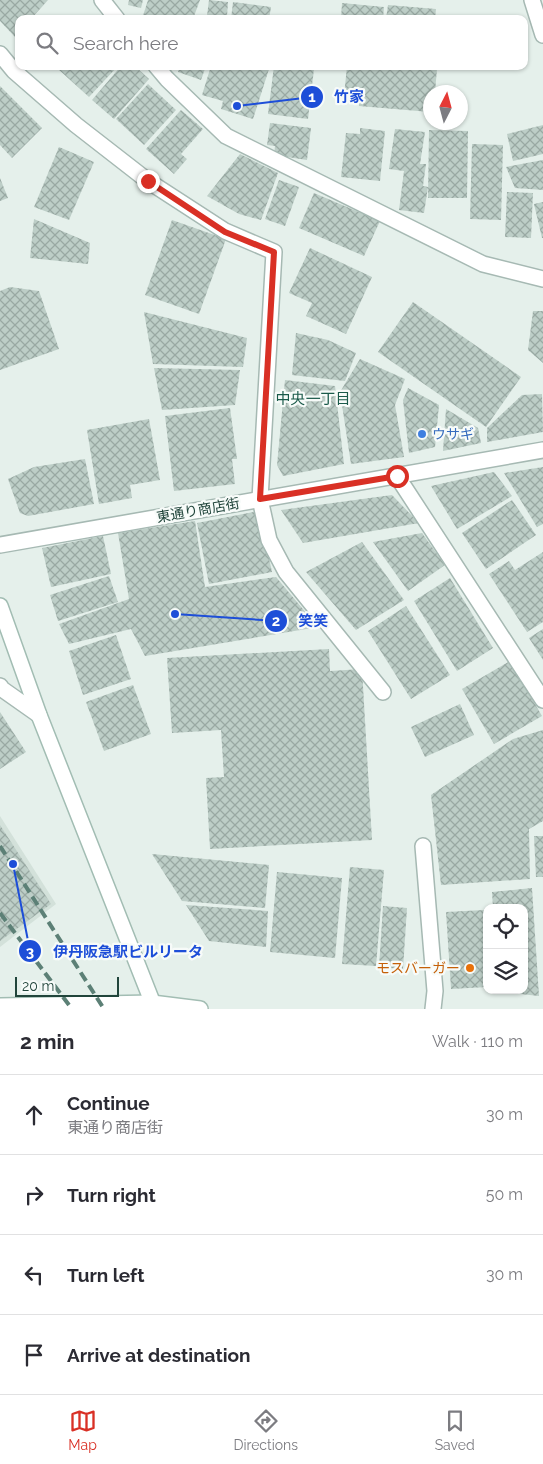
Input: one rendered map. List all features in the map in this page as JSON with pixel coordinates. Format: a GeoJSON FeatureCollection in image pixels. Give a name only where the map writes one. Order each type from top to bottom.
{"type":"FeatureCollection","features":[{"type":"Feature","properties":{"kind":"street"},"geometry":{"type":"LineString","coordinates":[[102,0],[113,15]]}},
{"type":"Feature","properties":{"kind":"street"},"geometry":{"type":"LineString","coordinates":[[532,0],[543,35]]}},
{"type":"Feature","properties":{"kind":"street"},"geometry":{"type":"LineString","coordinates":[[0,54],[14,71],[76,125],[148,181],[225,232],[274,252],[260,499],[269,540],[286,572],[383,692]]}},
{"type":"Feature","properties":{"kind":"street"},"geometry":{"type":"LineString","coordinates":[[159,70],[226,136],[483,264],[543,279]]}},
{"type":"Feature","properties":{"kind":"street","name":"東通り商店街"},"geometry":{"type":"LineString","coordinates":[[0,544],[543,450]]}},
{"type":"Feature","properties":{"kind":"street"},"geometry":{"type":"LineString","coordinates":[[397,476],[543,700]]}},
{"type":"Feature","properties":{"kind":"street"},"geometry":{"type":"LineString","coordinates":[[0,606],[39,715],[153,1006]]}},
{"type":"Feature","properties":{"kind":"street"},"geometry":{"type":"LineString","coordinates":[[0,686],[2,690],[39,715]]}},
{"type":"Feature","properties":{"kind":"street"},"geometry":{"type":"LineString","coordinates":[[423,846],[436,991],[433,1009]]}},
{"type":"Feature","properties":{"kind":"street"},"geometry":{"type":"LineString","coordinates":[[0,1006],[153,1006],[200,1009]]}},
{"type":"Feature","properties":{"kind":"shaded area"},"geometry":{"type":"Polygon","coordinates":[[[0,816],[56,904],[0,947],[0,816]]]}},
{"type":"Feature","properties":{"kind":"building"},"geometry":{"type":"Polygon","coordinates":[[[0,0],[48,0],[35,15],[15,15],[15,37],[0,21],[0,0]]]}},
{"type":"Feature","properties":{"kind":"building"},"geometry":{"type":"Polygon","coordinates":[[[129,0],[143,0],[141,8],[128,5],[129,0]]]}},
{"type":"Feature","properties":{"kind":"building"},"geometry":{"type":"Polygon","coordinates":[[[148,0],[200,0],[194,15],[143,15],[148,0]]]}},
{"type":"Feature","properties":{"kind":"building"},"geometry":{"type":"Polygon","coordinates":[[[209,0],[228,2],[227,15],[207,15],[209,0]]]}},
{"type":"Feature","properties":{"kind":"building"},"geometry":{"type":"Polygon","coordinates":[[[233,2],[271,7],[270,15],[231,15],[233,2]]]}},
{"type":"Feature","properties":{"kind":"building"},"geometry":{"type":"Polygon","coordinates":[[[342,3],[384,7],[383,15],[341,15],[342,3]]]}},
{"type":"Feature","properties":{"kind":"building"},"geometry":{"type":"Polygon","coordinates":[[[388,5],[436,9],[435,15],[387,15],[388,5]]]}},
{"type":"Feature","properties":{"kind":"building"},"geometry":{"type":"Polygon","coordinates":[[[59,70],[114,70],[89,97],[59,70]]]}},
{"type":"Feature","properties":{"kind":"building"},"geometry":{"type":"Polygon","coordinates":[[[118,70],[139,70],[149,79],[114,119],[92,100],[118,70]]]}},
{"type":"Feature","properties":{"kind":"building"},"geometry":{"type":"Polygon","coordinates":[[[179,70],[205,70],[201,80],[178,72],[179,70]]]}},
{"type":"Feature","properties":{"kind":"building"},"geometry":{"type":"Polygon","coordinates":[[[210,70],[269,70],[253,119],[221,109],[223,101],[202,95],[210,70]]]}},
{"type":"Feature","properties":{"kind":"building"},"geometry":{"type":"Polygon","coordinates":[[[274,70],[314,70],[308,119],[268,114],[274,70]]]}},
{"type":"Feature","properties":{"kind":"building"},"geometry":{"type":"Polygon","coordinates":[[[347,70],[437,70],[436,85],[423,85],[423,111],[359,106],[359,98],[344,96],[347,70]]]}},
{"type":"Feature","properties":{"kind":"building"},"geometry":{"type":"Polygon","coordinates":[[[148,84],[176,110],[144,145],[116,119],[148,84]]]}},
{"type":"Feature","properties":{"kind":"building"},"geometry":{"type":"Polygon","coordinates":[[[0,86],[42,128],[12,158],[0,145],[0,86]]]}},
{"type":"Feature","properties":{"kind":"building"},"geometry":{"type":"Polygon","coordinates":[[[181,110],[203,129],[181,154],[187,159],[174,174],[146,149],[181,110]]]}},
{"type":"Feature","properties":{"kind":"building"},"geometry":{"type":"Polygon","coordinates":[[[270,123],[311,128],[307,160],[274,155],[275,146],[267,145],[270,123]]]}},
{"type":"Feature","properties":{"kind":"building"},"geometry":{"type":"Polygon","coordinates":[[[543,125],[543,154],[513,161],[507,134],[543,125]]]}},
{"type":"Feature","properties":{"kind":"building"},"geometry":{"type":"Polygon","coordinates":[[[360,128],[385,131],[380,181],[341,177],[346,133],[360,134],[360,128]]]}},
{"type":"Feature","properties":{"kind":"building"},"geometry":{"type":"Polygon","coordinates":[[[395,129],[425,132],[420,164],[426,164],[423,186],[428,187],[424,213],[399,210],[404,171],[389,169],[395,129]]]}},
{"type":"Feature","properties":{"kind":"building"},"geometry":{"type":"Polygon","coordinates":[[[429,130],[468,131],[467,198],[428,198],[429,130]]]}},
{"type":"Feature","properties":{"kind":"building"},"geometry":{"type":"Polygon","coordinates":[[[472,144],[503,145],[501,220],[470,219],[472,144]]]}},
{"type":"Feature","properties":{"kind":"building"},"geometry":{"type":"Polygon","coordinates":[[[59,147],[94,162],[69,220],[34,207],[59,147]]]}},
{"type":"Feature","properties":{"kind":"building"},"geometry":{"type":"Polygon","coordinates":[[[240,154],[278,173],[261,220],[239,214],[207,196],[240,154]]]}},
{"type":"Feature","properties":{"kind":"building"},"geometry":{"type":"Polygon","coordinates":[[[543,160],[543,190],[515,188],[506,167],[543,160]]]}},
{"type":"Feature","properties":{"kind":"building"},"geometry":{"type":"Polygon","coordinates":[[[0,178],[8,198],[0,201],[0,178]]]}},
{"type":"Feature","properties":{"kind":"building"},"geometry":{"type":"Polygon","coordinates":[[[279,180],[299,187],[285,226],[265,219],[279,180]]]}},
{"type":"Feature","properties":{"kind":"building"},"geometry":{"type":"Polygon","coordinates":[[[507,192],[533,193],[531,238],[505,237],[507,192]]]}},
{"type":"Feature","properties":{"kind":"building"},"geometry":{"type":"Polygon","coordinates":[[[314,193],[380,221],[364,256],[299,228],[314,193]]]}},
{"type":"Feature","properties":{"kind":"building"},"geometry":{"type":"Polygon","coordinates":[[[543,202],[543,238],[542,238],[534,204],[543,202]]]}},
{"type":"Feature","properties":{"kind":"building"},"geometry":{"type":"Polygon","coordinates":[[[34,219],[90,243],[88,264],[30,258],[34,219]]]}},
{"type":"Feature","properties":{"kind":"building"},"geometry":{"type":"Polygon","coordinates":[[[172,220],[226,239],[199,314],[145,295],[172,220]]]}},
{"type":"Feature","properties":{"kind":"building"},"geometry":{"type":"Polygon","coordinates":[[[310,248],[372,277],[346,334],[306,316],[312,303],[289,293],[310,248]]]}},
{"type":"Feature","properties":{"kind":"building"},"geometry":{"type":"Polygon","coordinates":[[[10,287],[39,291],[59,349],[0,370],[0,291],[10,287]]]}},
{"type":"Feature","properties":{"kind":"building"},"geometry":{"type":"Polygon","coordinates":[[[413,302],[521,377],[486,427],[378,352],[413,302]]]}},
{"type":"Feature","properties":{"kind":"building"},"geometry":{"type":"Polygon","coordinates":[[[533,311],[543,311],[543,363],[528,350],[533,311]]]}},
{"type":"Feature","properties":{"kind":"building"},"geometry":{"type":"Polygon","coordinates":[[[144,312],[247,338],[243,367],[153,364],[144,312]]]}},
{"type":"Feature","properties":{"kind":"building"},"geometry":{"type":"Polygon","coordinates":[[[296,333],[328,340],[356,353],[345,381],[292,375],[296,333]]]}},
{"type":"Feature","properties":{"kind":"building"},"geometry":{"type":"Polygon","coordinates":[[[360,359],[405,379],[395,405],[404,457],[351,464],[340,392],[360,359]]]}},
{"type":"Feature","properties":{"kind":"building"},"geometry":{"type":"Polygon","coordinates":[[[154,368],[240,370],[235,405],[162,410],[154,368]]]}},
{"type":"Feature","properties":{"kind":"building"},"geometry":{"type":"Polygon","coordinates":[[[285,380],[335,386],[344,464],[283,476],[277,465],[285,380]]]}},
{"type":"Feature","properties":{"kind":"building"},"geometry":{"type":"Polygon","coordinates":[[[408,388],[439,405],[435,447],[409,453],[403,400],[408,388]]]}},
{"type":"Feature","properties":{"kind":"building"},"geometry":{"type":"Polygon","coordinates":[[[542,394],[543,432],[487,442],[487,428],[522,395],[542,394]]]}},
{"type":"Feature","properties":{"kind":"building"},"geometry":{"type":"Polygon","coordinates":[[[230,408],[237,459],[232,459],[235,484],[174,491],[165,416],[230,408]]]}},
{"type":"Feature","properties":{"kind":"building"},"geometry":{"type":"Polygon","coordinates":[[[446,409],[478,428],[481,443],[443,451],[446,409]]]}},
{"type":"Feature","properties":{"kind":"building"},"geometry":{"type":"Polygon","coordinates":[[[149,419],[160,480],[130,485],[132,498],[99,504],[87,430],[149,419]]]}},
{"type":"Feature","properties":{"kind":"building"},"geometry":{"type":"Polygon","coordinates":[[[85,459],[94,504],[28,516],[20,513],[8,479],[34,467],[85,459]]]}},
{"type":"Feature","properties":{"kind":"building"},"geometry":{"type":"Polygon","coordinates":[[[543,467],[543,524],[537,527],[504,473],[543,467]]]}},
{"type":"Feature","properties":{"kind":"building"},"geometry":{"type":"Polygon","coordinates":[[[494,472],[512,496],[457,529],[431,486],[494,472]]]}},
{"type":"Feature","properties":{"kind":"building"},"geometry":{"type":"Polygon","coordinates":[[[392,495],[419,523],[303,543],[281,510],[392,495]]]}},
{"type":"Feature","properties":{"kind":"building"},"geometry":{"type":"Polygon","coordinates":[[[512,500],[536,535],[486,569],[462,533],[512,500]]]}},
{"type":"Feature","properties":{"kind":"building"},"geometry":{"type":"Polygon","coordinates":[[[259,511],[272,572],[209,584],[197,523],[259,511]]]}},
{"type":"Feature","properties":{"kind":"building"},"geometry":{"type":"Polygon","coordinates":[[[195,521],[205,587],[276,577],[318,627],[145,656],[131,629],[69,644],[59,624],[129,599],[118,533],[195,521]]]}},
{"type":"Feature","properties":{"kind":"building"},"geometry":{"type":"Polygon","coordinates":[[[422,533],[445,565],[408,591],[373,542],[422,533]]]}},
{"type":"Feature","properties":{"kind":"building"},"geometry":{"type":"Polygon","coordinates":[[[103,536],[111,574],[51,587],[42,548],[103,536]]]}},
{"type":"Feature","properties":{"kind":"building"},"geometry":{"type":"Polygon","coordinates":[[[362,542],[404,600],[356,630],[306,572],[362,542]]]}},
{"type":"Feature","properties":{"kind":"building"},"geometry":{"type":"Polygon","coordinates":[[[543,552],[543,622],[527,632],[489,574],[509,561],[515,570],[543,552]]]}},
{"type":"Feature","properties":{"kind":"building"},"geometry":{"type":"Polygon","coordinates":[[[109,576],[118,602],[58,621],[50,595],[109,576]]]}},
{"type":"Feature","properties":{"kind":"building"},"geometry":{"type":"Polygon","coordinates":[[[450,578],[493,648],[457,671],[414,601],[450,578]]]}},
{"type":"Feature","properties":{"kind":"building"},"geometry":{"type":"Polygon","coordinates":[[[406,606],[450,675],[411,699],[368,631],[406,606]]]}},
{"type":"Feature","properties":{"kind":"building"},"geometry":{"type":"Polygon","coordinates":[[[543,629],[543,660],[529,638],[543,629]]]}},
{"type":"Feature","properties":{"kind":"building"},"geometry":{"type":"Polygon","coordinates":[[[116,635],[131,679],[83,695],[69,651],[116,635]]]}},
{"type":"Feature","properties":{"kind":"building"},"geometry":{"type":"Polygon","coordinates":[[[329,649],[330,671],[362,669],[372,840],[210,849],[206,778],[224,777],[221,730],[172,733],[167,658],[329,649]]]}},
{"type":"Feature","properties":{"kind":"building"},"geometry":{"type":"Polygon","coordinates":[[[510,661],[542,716],[494,744],[462,689],[510,661]]]}},
{"type":"Feature","properties":{"kind":"building"},"geometry":{"type":"Polygon","coordinates":[[[133,685],[151,734],[104,751],[86,702],[133,685]]]}},
{"type":"Feature","properties":{"kind":"building"},"geometry":{"type":"Polygon","coordinates":[[[460,704],[474,735],[425,757],[411,727],[460,704]]]}},
{"type":"Feature","properties":{"kind":"building"},"geometry":{"type":"Polygon","coordinates":[[[0,712],[26,752],[0,769],[0,712]]]}},
{"type":"Feature","properties":{"kind":"building"},"geometry":{"type":"Polygon","coordinates":[[[543,730],[543,821],[529,829],[530,879],[441,885],[431,795],[513,739],[543,730]]]}},
{"type":"Feature","properties":{"kind":"building"},"geometry":{"type":"Polygon","coordinates":[[[0,825],[51,904],[0,941],[0,825]]]}},
{"type":"Feature","properties":{"kind":"building"},"geometry":{"type":"Polygon","coordinates":[[[534,836],[543,836],[543,877],[536,877],[534,836]]]}},
{"type":"Feature","properties":{"kind":"building"},"geometry":{"type":"Polygon","coordinates":[[[152,854],[269,865],[265,908],[182,901],[152,854]]]}},
{"type":"Feature","properties":{"kind":"building"},"geometry":{"type":"Polygon","coordinates":[[[350,867],[384,870],[376,966],[342,964],[350,867]]]}},
{"type":"Feature","properties":{"kind":"building"},"geometry":{"type":"Polygon","coordinates":[[[277,872],[342,878],[335,958],[270,952],[277,872]]]}},
{"type":"Feature","properties":{"kind":"building"},"geometry":{"type":"Polygon","coordinates":[[[532,888],[539,996],[520,994],[528,994],[528,904],[493,904],[492,892],[532,888]]]}},
{"type":"Feature","properties":{"kind":"building"},"geometry":{"type":"Polygon","coordinates":[[[186,905],[268,911],[266,947],[209,941],[186,905]]]}},
{"type":"Feature","properties":{"kind":"building"},"geometry":{"type":"Polygon","coordinates":[[[383,906],[407,908],[403,969],[379,967],[383,906]]]}},
{"type":"Feature","properties":{"kind":"building"},"geometry":{"type":"Polygon","coordinates":[[[483,910],[483,987],[451,989],[446,912],[483,910]]]}},
{"type":"Feature","properties":{"kind":"railway"},"geometry":{"type":"LineString","coordinates":[[0,846],[104,1009]]}},
{"type":"Feature","properties":{"kind":"railway"},"geometry":{"type":"LineString","coordinates":[[0,913],[72,1009]]}},
{"type":"Feature","properties":{"kind":"place","name":"竹家"},"geometry":{"type":"Point","coordinates":[237,106]}},
{"type":"Feature","properties":{"kind":"place","name":"ウサギ"},"geometry":{"type":"Point","coordinates":[422,434]}},
{"type":"Feature","properties":{"kind":"place","name":"笑笑"},"geometry":{"type":"Point","coordinates":[175,614]}},
{"type":"Feature","properties":{"kind":"place","name":"伊丹阪急駅ビルリータ"},"geometry":{"type":"Point","coordinates":[13,864]}},
{"type":"Feature","properties":{"kind":"place","name":"モスバーガー"},"geometry":{"type":"Point","coordinates":[470,968]}},
{"type":"Feature","properties":{"kind":"district","name":"中央一丁目"},"geometry":{"type":"Point","coordinates":[313,399]}},
{"type":"Feature","properties":{"kind":"route"},"geometry":{"type":"LineString","coordinates":[[148,181],[225,232],[274,252],[260,499],[397,476]]}}]}
